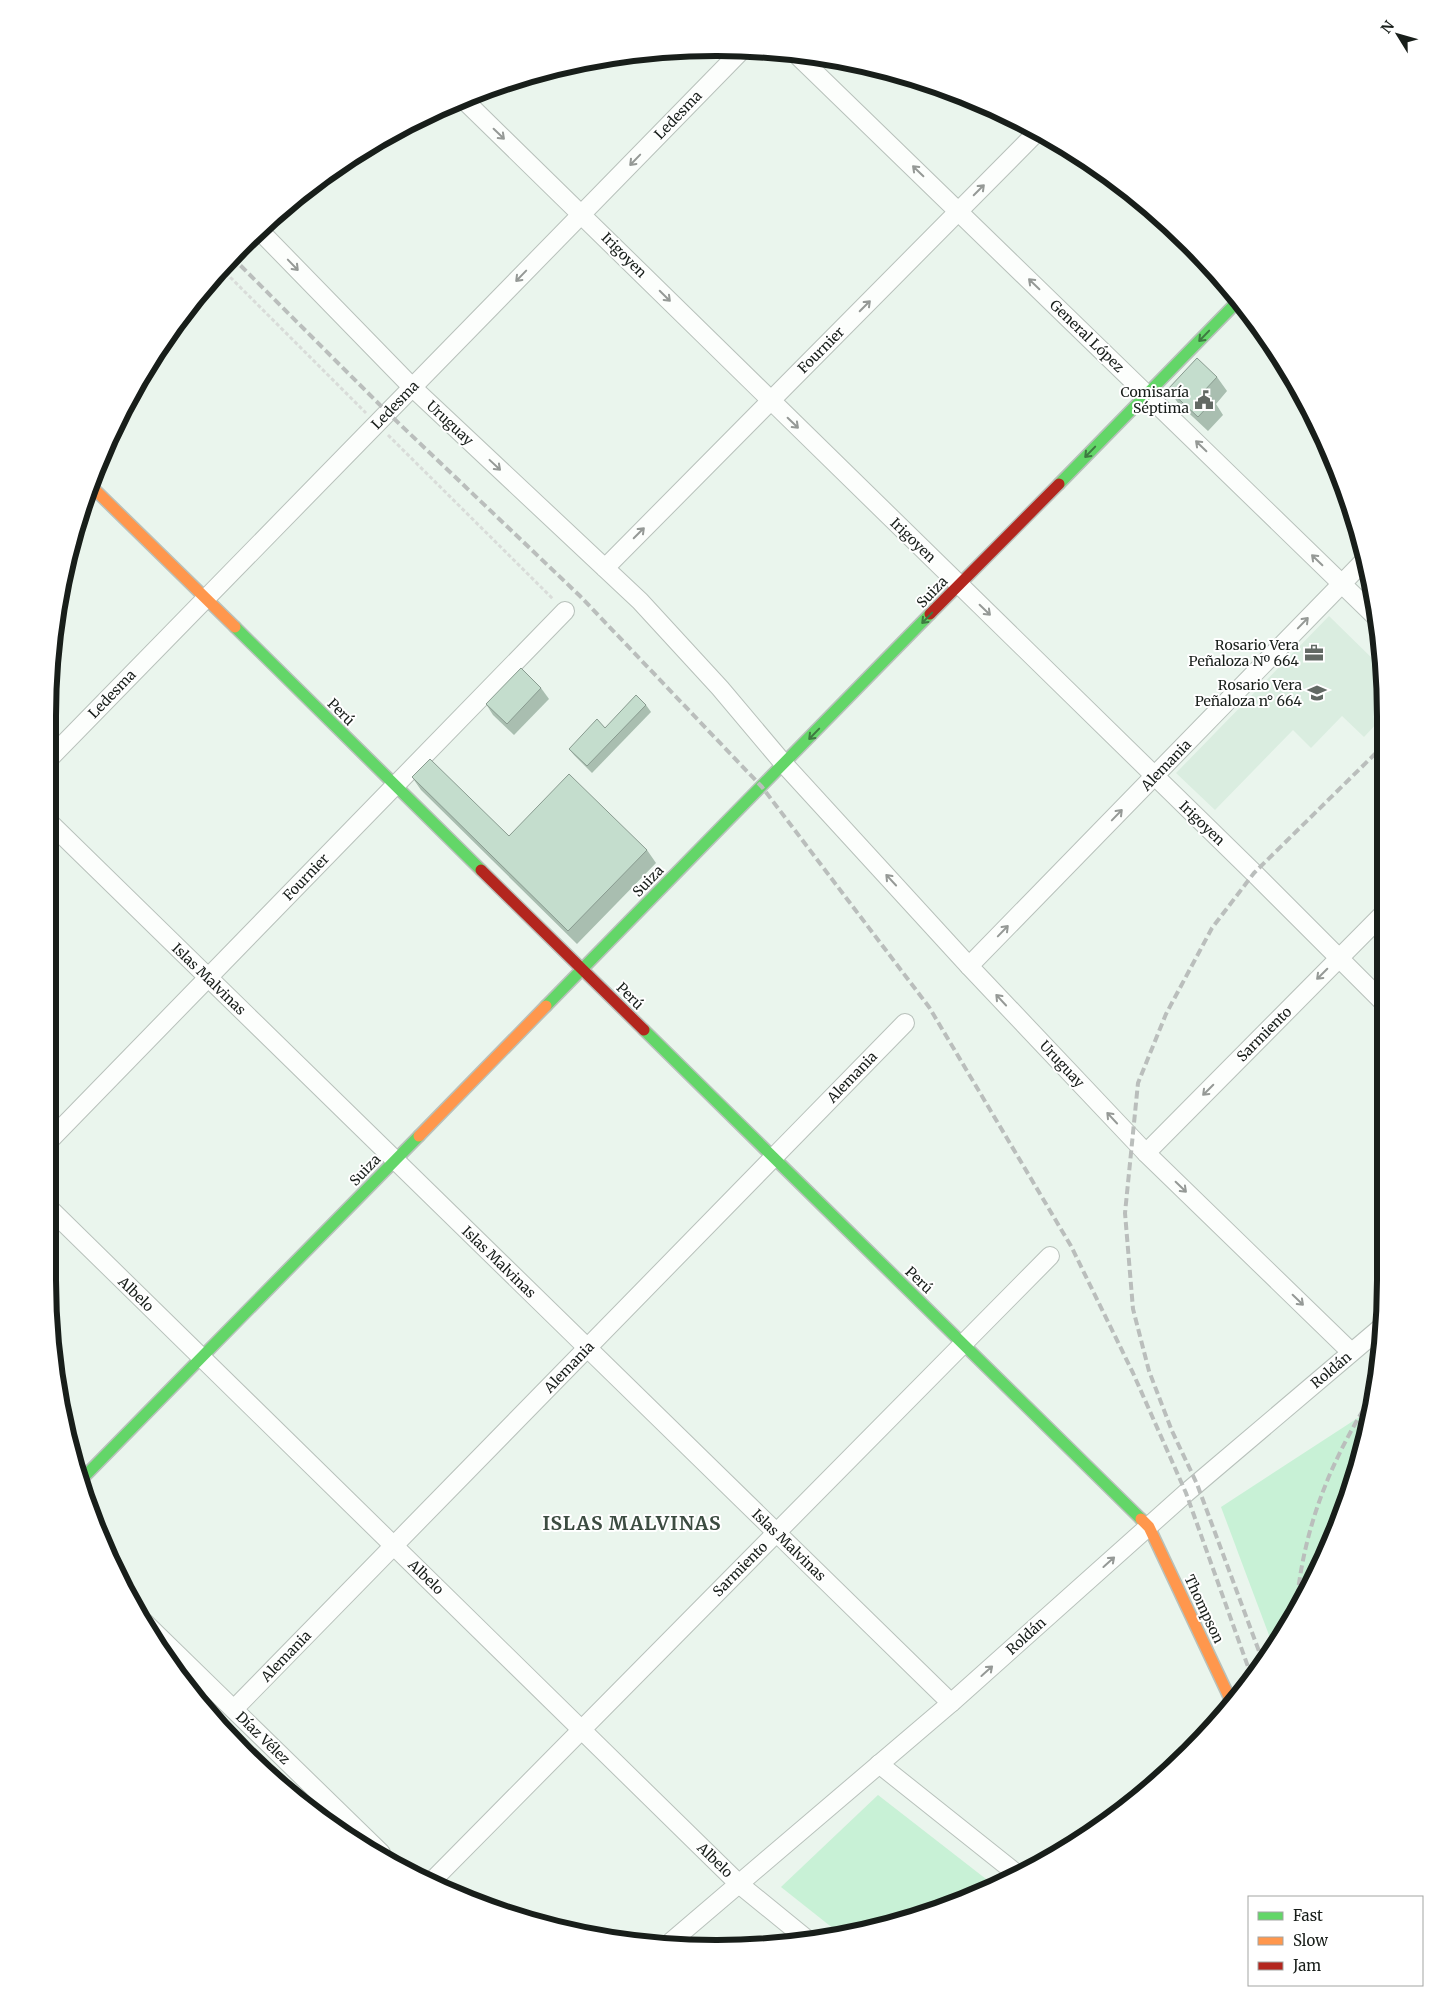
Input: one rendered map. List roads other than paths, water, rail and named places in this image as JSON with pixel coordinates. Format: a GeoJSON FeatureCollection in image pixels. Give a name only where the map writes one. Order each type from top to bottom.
{"type":"FeatureCollection","features":[{"type":"Feature","properties":{"kind":"street","name":"Ledesma"},"geometry":{"type":"LineString","coordinates":[[56,752],[735,57]]}},
{"type":"Feature","properties":{"kind":"street","name":"General López"},"geometry":{"type":"LineString","coordinates":[[805,62],[959,210],[1367,609]]}},
{"type":"Feature","properties":{"kind":"street","name":"Irigoyen"},"geometry":{"type":"LineString","coordinates":[[469,105],[1377,996]]}},
{"type":"Feature","properties":{"kind":"street","name":"Fournier"},"geometry":{"type":"LineString","coordinates":[[605,568],[1032,137]]}},
{"type":"Feature","properties":{"kind":"street","name":"Uruguay"},"geometry":{"type":"LineString","coordinates":[[264,236],[412,387],[640,601],[720,688],[784,764],[969,966],[1146,1153],[1351,1352]]}},
{"type":"Feature","properties":{"kind":"street","name":"Suiza"},"geometry":{"type":"LineString","coordinates":[[86,1475],[1233,306]]}},
{"type":"Feature","properties":{"kind":"street","name":"Perú"},"geometry":{"type":"LineString","coordinates":[[96,491],[1149,1527]]}},
{"type":"Feature","properties":{"kind":"street","name":"Alemania"},"geometry":{"type":"LineString","coordinates":[[969,966],[1359,566]]}},
{"type":"Feature","properties":{"kind":"street","name":"Fournier"},"geometry":{"type":"LineString","coordinates":[[56,1134],[565,611]]}},
{"type":"Feature","properties":{"kind":"street","name":"Islas Malvinas"},"geometry":{"type":"LineString","coordinates":[[56,829],[951,1703]]}},
{"type":"Feature","properties":{"kind":"street","name":"Sarmiento"},"geometry":{"type":"LineString","coordinates":[[1146,1153],[1377,920]]}},
{"type":"Feature","properties":{"kind":"street","name":"Alemania"},"geometry":{"type":"LineString","coordinates":[[234,1710],[905,1024]]}},
{"type":"Feature","properties":{"kind":"street","name":"Albelo"},"geometry":{"type":"LineString","coordinates":[[56,1215],[739,1884],[801,1934]]}},
{"type":"Feature","properties":{"kind":"street","name":"Sarmiento"},"geometry":{"type":"LineString","coordinates":[[436,1877],[1050,1256]]}},
{"type":"Feature","properties":{"kind":"street","name":"Roldán"},"geometry":{"type":"LineString","coordinates":[[675,1938],[951,1703],[1149,1527],[1374,1333]]}},
{"type":"Feature","properties":{"kind":"street","name":"Thompson"},"geometry":{"type":"LineString","coordinates":[[1149,1527],[1228,1696]]}},
{"type":"Feature","properties":{"kind":"street","name":"Díaz Vélez"},"geometry":{"type":"LineString","coordinates":[[167,1645],[365,1838]]}},
{"type":"Feature","properties":{"kind":"street"},"geometry":{"type":"LineString","coordinates":[[879,1764],[1012,1870]]}},
{"type":"Feature","properties":{"kind":"railway"},"geometry":{"type":"LineString","coordinates":[[238,263],[387,412],[580,596],[762,787],[929,1007],[1071,1246],[1133,1373],[1186,1493],[1249,1669]]}},
{"type":"Feature","properties":{"kind":"railway"},"geometry":{"type":"LineString","coordinates":[[1260,1653],[1197,1484],[1172,1431],[1149,1371],[1133,1309],[1125,1213],[1138,1083],[1166,1014],[1212,928],[1254,873],[1377,752]]}},
{"type":"Feature","properties":{"kind":"railway"},"geometry":{"type":"LineString","coordinates":[[1298,1591],[1305,1552],[1320,1498],[1343,1446],[1363,1410]]}},
{"type":"Feature","properties":{"kind":"place","name":"Comisaría Séptima"},"geometry":{"type":"Point","coordinates":[1204,400]}},
{"type":"Feature","properties":{"kind":"place","name":"Rosario Vera Peñaloza Nº 664"},"geometry":{"type":"Point","coordinates":[1314,653]}},
{"type":"Feature","properties":{"kind":"place","name":"Rosario Vera Peñaloza n° 664"},"geometry":{"type":"Point","coordinates":[1317,693]}},
{"type":"Feature","properties":{"kind":"district","name":"ISLAS MALVINAS"},"geometry":{"type":"Point","coordinates":[632,1523]}}]}
